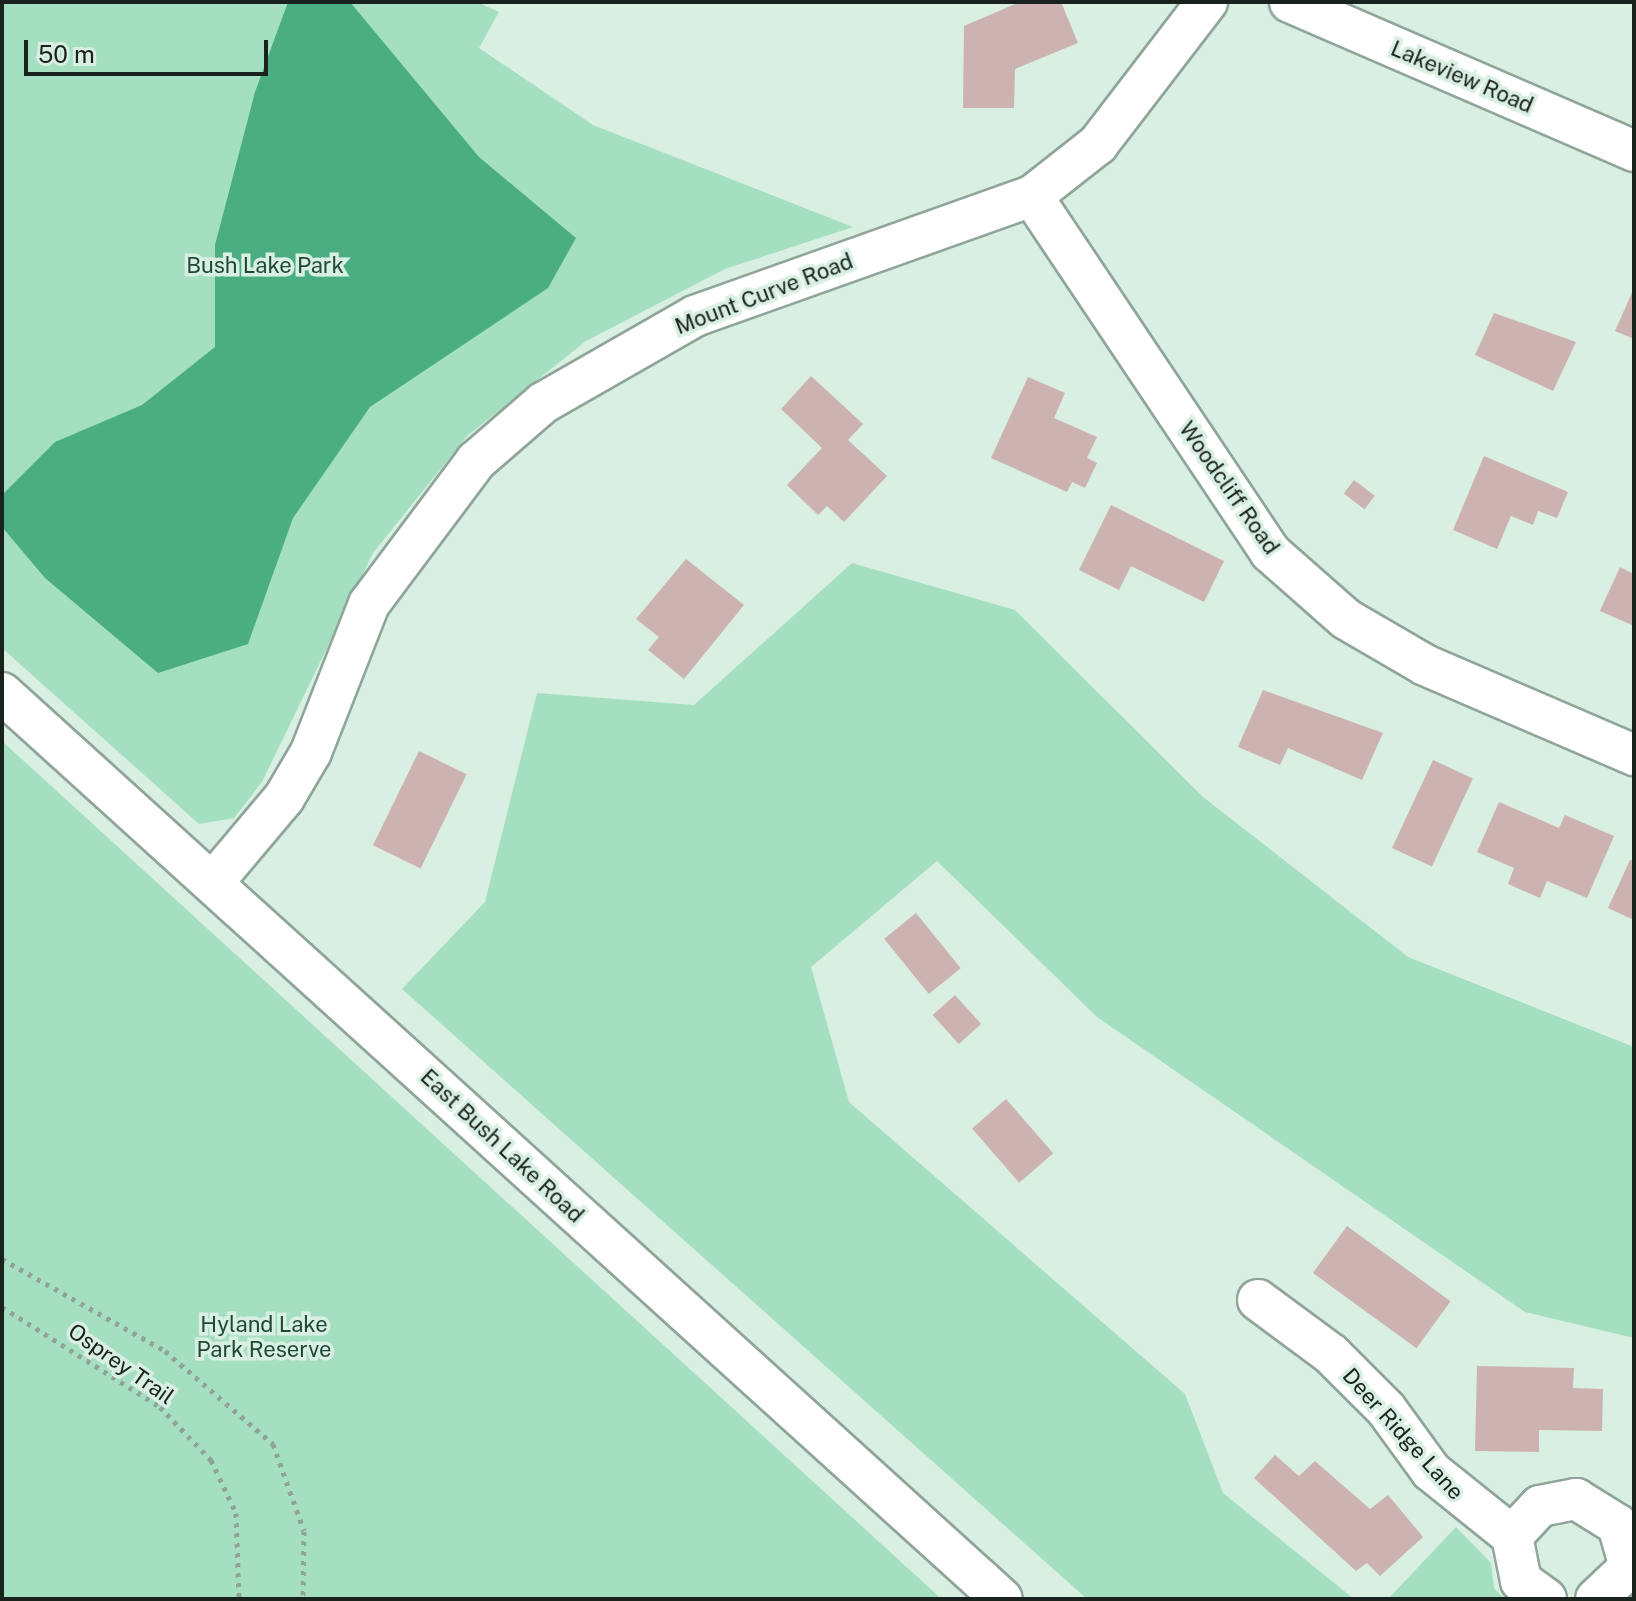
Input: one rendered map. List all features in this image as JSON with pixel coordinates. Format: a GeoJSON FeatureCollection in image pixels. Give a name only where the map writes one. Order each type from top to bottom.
{"type":"FeatureCollection","features":[{"type":"Feature","properties":{"kind":"street","name":"Mount Curve Road"},"geometry":{"type":"LineString","coordinates":[[214,881],[291,786],[369,604],[418,529],[476,461],[543,403],[695,316],[1032,196],[1098,144],[1207,2]]}},
{"type":"Feature","properties":{"kind":"street","name":"Lakeview Road"},"geometry":{"type":"LineString","coordinates":[[1290,2],[1634,151]]}},
{"type":"Feature","properties":{"kind":"street","name":"Woodcliff Road"},"geometry":{"type":"LineString","coordinates":[[1032,196],[1270,552],[1346,619],[1425,665],[1634,755]]}},
{"type":"Feature","properties":{"kind":"street","name":"East Bush Lake Road"},"geometry":{"type":"LineString","coordinates":[[2,693],[214,881],[1002,1599]]}},
{"type":"Feature","properties":{"kind":"street","name":"Deer Ridge Lane"},"geometry":{"type":"LineString","coordinates":[[1258,1300],[1331,1354],[1386,1409],[1431,1471],[1512,1536]]}},
{"type":"Feature","properties":{"kind":"street"},"geometry":{"type":"LineString","coordinates":[[1546,1599],[1521,1581],[1512,1536],[1540,1506],[1576,1499],[1618,1525],[1632,1568],[1596,1599]]}},
{"type":"Feature","properties":{"kind":"path"},"geometry":{"type":"LineString","coordinates":[[2,1259],[165,1351],[273,1444],[304,1531],[303,1599]]}},
{"type":"Feature","properties":{"kind":"path","name":"Osprey Trail"},"geometry":{"type":"LineString","coordinates":[[2,1307],[160,1407],[211,1460],[236,1513],[239,1599]]}},
{"type":"Feature","properties":{"kind":"green space","name":"Bush Lake Park"},"geometry":{"type":"Polygon","coordinates":[[[2,2],[477,2],[499,12],[479,48],[593,125],[853,227],[725,269],[586,341],[467,436],[373,553],[262,782],[234,818],[199,824],[2,648],[2,2]]]}},
{"type":"Feature","properties":{"kind":"green space"},"geometry":{"type":"Polygon","coordinates":[[[852,563],[1015,610],[1203,797],[1408,957],[1634,1047],[1634,1338],[1525,1312],[1097,1017],[937,861],[811,967],[849,1102],[1185,1394],[1223,1493],[1354,1599],[1087,1599],[402,989],[485,902],[537,693],[694,705],[852,563]]]}},
{"type":"Feature","properties":{"kind":"green space","name":"Hyland Lake Park Reserve"},"geometry":{"type":"Polygon","coordinates":[[[2,741],[935,1593],[941,1599],[2,1599],[2,741]]]}},
{"type":"Feature","properties":{"kind":"green space"},"geometry":{"type":"Polygon","coordinates":[[[1456,1527],[1491,1563],[1494,1588],[1505,1599],[1388,1599],[1456,1527]]]}},
{"type":"Feature","properties":{"kind":"shaded area"},"geometry":{"type":"Polygon","coordinates":[[[288,2],[350,2],[479,157],[576,238],[548,288],[370,407],[293,518],[248,644],[158,673],[45,578],[2,527],[2,495],[55,442],[142,405],[215,347],[215,245],[255,92],[288,2]]]}},
{"type":"Feature","properties":{"kind":"building"},"geometry":{"type":"Polygon","coordinates":[[[1020,2],[1061,2],[1078,43],[1015,69],[1014,108],[963,108],[964,26],[1020,2]]]}},
{"type":"Feature","properties":{"kind":"building"},"geometry":{"type":"Polygon","coordinates":[[[1634,288],[1634,339],[1615,331],[1634,288]]]}},
{"type":"Feature","properties":{"kind":"building"},"geometry":{"type":"Polygon","coordinates":[[[1494,313],[1576,342],[1553,391],[1475,355],[1494,313]]]}},
{"type":"Feature","properties":{"kind":"building"},"geometry":{"type":"Polygon","coordinates":[[[811,376],[863,424],[848,440],[887,476],[844,522],[827,506],[818,515],[787,485],[822,448],[781,409],[811,376]]]}},
{"type":"Feature","properties":{"kind":"building"},"geometry":{"type":"Polygon","coordinates":[[[1028,377],[1065,393],[1054,418],[1097,437],[1087,458],[1097,463],[1085,488],[1072,482],[1067,492],[991,458],[1028,377]]]}},
{"type":"Feature","properties":{"kind":"building"},"geometry":{"type":"Polygon","coordinates":[[[1484,456],[1568,492],[1557,518],[1538,511],[1533,525],[1511,516],[1497,549],[1453,530],[1484,456]]]}},
{"type":"Feature","properties":{"kind":"building"},"geometry":{"type":"Polygon","coordinates":[[[1354,480],[1375,496],[1365,509],[1344,494],[1354,480]]]}},
{"type":"Feature","properties":{"kind":"building"},"geometry":{"type":"Polygon","coordinates":[[[1111,505],[1224,561],[1204,602],[1131,566],[1119,590],[1079,570],[1111,505]]]}},
{"type":"Feature","properties":{"kind":"building"},"geometry":{"type":"Polygon","coordinates":[[[686,559],[744,605],[684,679],[648,650],[659,637],[636,619],[686,559]]]}},
{"type":"Feature","properties":{"kind":"building"},"geometry":{"type":"Polygon","coordinates":[[[1620,567],[1634,574],[1634,626],[1600,611],[1620,567]]]}},
{"type":"Feature","properties":{"kind":"building"},"geometry":{"type":"Polygon","coordinates":[[[1263,690],[1383,733],[1362,780],[1288,748],[1280,765],[1238,747],[1263,690]]]}},
{"type":"Feature","properties":{"kind":"building"},"geometry":{"type":"Polygon","coordinates":[[[419,751],[467,774],[421,869],[373,845],[419,751]]]}},
{"type":"Feature","properties":{"kind":"building"},"geometry":{"type":"Polygon","coordinates":[[[1433,760],[1473,779],[1432,867],[1392,848],[1433,760]]]}},
{"type":"Feature","properties":{"kind":"building"},"geometry":{"type":"Polygon","coordinates":[[[1499,802],[1559,828],[1565,815],[1614,836],[1587,898],[1547,881],[1540,898],[1508,884],[1514,868],[1477,852],[1499,802]]]}},
{"type":"Feature","properties":{"kind":"building"},"geometry":{"type":"Polygon","coordinates":[[[1630,860],[1634,861],[1634,920],[1608,908],[1630,860]]]}},
{"type":"Feature","properties":{"kind":"building"},"geometry":{"type":"Polygon","coordinates":[[[916,913],[961,968],[929,994],[884,939],[916,913]]]}},
{"type":"Feature","properties":{"kind":"building"},"geometry":{"type":"Polygon","coordinates":[[[955,995],[981,1024],[959,1044],[933,1015],[955,995]]]}},
{"type":"Feature","properties":{"kind":"building"},"geometry":{"type":"Polygon","coordinates":[[[1006,1099],[1053,1153],[1019,1183],[972,1129],[1006,1099]]]}},
{"type":"Feature","properties":{"kind":"building"},"geometry":{"type":"Polygon","coordinates":[[[1347,1226],[1451,1301],[1416,1348],[1313,1273],[1347,1226]]]}},
{"type":"Feature","properties":{"kind":"building"},"geometry":{"type":"Polygon","coordinates":[[[1477,1366],[1574,1368],[1573,1388],[1603,1389],[1602,1431],[1539,1430],[1539,1452],[1475,1451],[1477,1366]]]}},
{"type":"Feature","properties":{"kind":"building"},"geometry":{"type":"Polygon","coordinates":[[[1275,1455],[1299,1476],[1315,1461],[1370,1509],[1388,1495],[1423,1537],[1380,1576],[1367,1563],[1356,1571],[1254,1478],[1275,1455]]]}}]}
